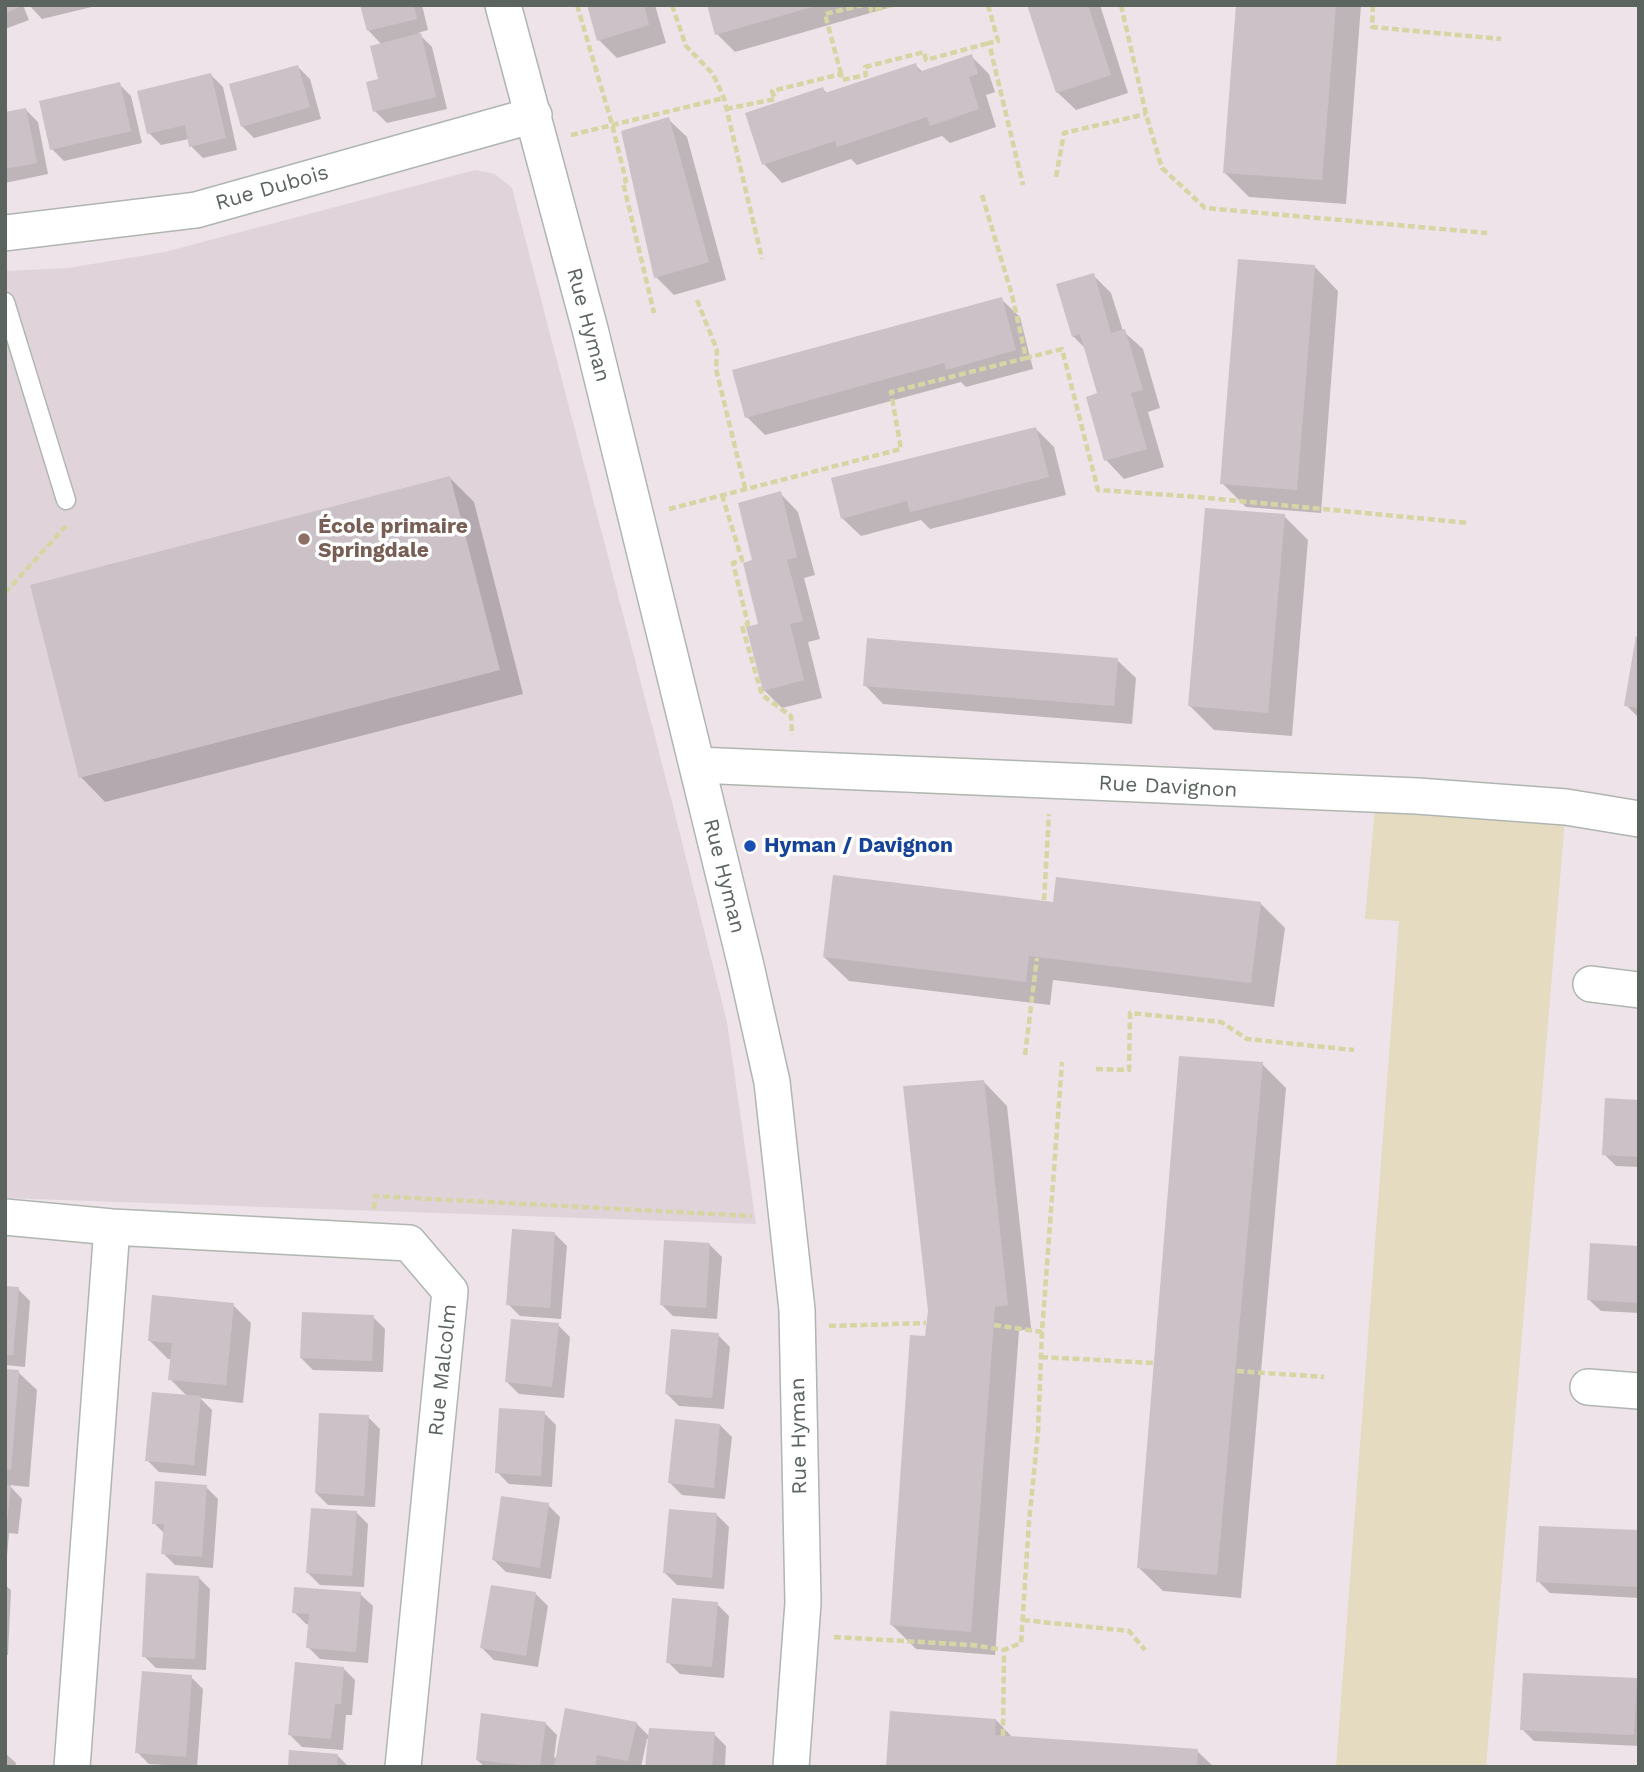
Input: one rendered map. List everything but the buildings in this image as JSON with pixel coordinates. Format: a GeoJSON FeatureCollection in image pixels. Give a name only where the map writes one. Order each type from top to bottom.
{"type":"FeatureCollection","features":[{"type":"Feature","properties":{"kind":"street","name":"Rue Hyman"},"geometry":{"type":"LineString","coordinates":[[503,5],[590,329],[772,1082],[797,1327],[803,1603],[791,1767]]}},
{"type":"Feature","properties":{"kind":"street","name":"Rue Dubois"},"geometry":{"type":"LineString","coordinates":[[5,233],[196,210],[534,115]]}},
{"type":"Feature","properties":{"kind":"street","name":"Rue Davignon"},"geometry":{"type":"LineString","coordinates":[[697,765],[1417,796],[1566,807],[1639,819]]}},
{"type":"Feature","properties":{"kind":"street"},"geometry":{"type":"LineString","coordinates":[[1591,984],[1639,990]]}},
{"type":"Feature","properties":{"kind":"street","name":"Rue Malcolm"},"geometry":{"type":"LineString","coordinates":[[5,1217],[112,1227],[409,1243],[450,1291],[403,1767]]}},
{"type":"Feature","properties":{"kind":"street"},"geometry":{"type":"LineString","coordinates":[[72,1767],[112,1227]]}},
{"type":"Feature","properties":{"kind":"street"},"geometry":{"type":"LineString","coordinates":[[1588,1387],[1639,1391]]}},
{"type":"Feature","properties":{"kind":"lane"},"geometry":{"type":"LineString","coordinates":[[5,302],[66,500]]}},
{"type":"Feature","properties":{"kind":"path"},"geometry":{"type":"LineString","coordinates":[[577,5],[612,124],[654,313]]}},
{"type":"Feature","properties":{"kind":"path"},"geometry":{"type":"LineString","coordinates":[[672,5],[686,46],[713,74],[724,98],[762,259]]}},
{"type":"Feature","properties":{"kind":"path"},"geometry":{"type":"LineString","coordinates":[[863,5],[825,14],[842,80],[866,75],[865,67],[924,52],[926,60],[998,41],[988,5]]}},
{"type":"Feature","properties":{"kind":"path"},"geometry":{"type":"LineString","coordinates":[[870,5],[871,11],[892,5]]}},
{"type":"Feature","properties":{"kind":"path"},"geometry":{"type":"LineString","coordinates":[[1121,5],[1161,168],[1205,208],[1487,233]]}},
{"type":"Feature","properties":{"kind":"path"},"geometry":{"type":"LineString","coordinates":[[1373,5],[1372,27],[1501,39]]}},
{"type":"Feature","properties":{"kind":"path"},"geometry":{"type":"LineString","coordinates":[[989,43],[1023,185]]}},
{"type":"Feature","properties":{"kind":"path"},"geometry":{"type":"LineString","coordinates":[[726,109],[775,99],[772,91],[841,74]]}},
{"type":"Feature","properties":{"kind":"path"},"geometry":{"type":"LineString","coordinates":[[567,136],[724,98]]}},
{"type":"Feature","properties":{"kind":"path"},"geometry":{"type":"LineString","coordinates":[[1056,177],[1064,133],[1146,114]]}},
{"type":"Feature","properties":{"kind":"path"},"geometry":{"type":"LineString","coordinates":[[982,195],[1012,295],[1026,358]]}},
{"type":"Feature","properties":{"kind":"path"},"geometry":{"type":"LineString","coordinates":[[697,300],[717,350],[716,369],[745,488]]}},
{"type":"Feature","properties":{"kind":"path"},"geometry":{"type":"LineString","coordinates":[[636,518],[901,449],[891,392],[1062,349],[1097,490],[1469,523]]}},
{"type":"Feature","properties":{"kind":"path"},"geometry":{"type":"LineString","coordinates":[[722,495],[742,560],[733,563],[748,624],[743,626],[762,695],[790,716],[792,746]]}},
{"type":"Feature","properties":{"kind":"path"},"geometry":{"type":"LineString","coordinates":[[5,593],[66,526]]}},
{"type":"Feature","properties":{"kind":"path"},"geometry":{"type":"LineString","coordinates":[[1044,900],[1052,781]]}},
{"type":"Feature","properties":{"kind":"path"},"geometry":{"type":"LineString","coordinates":[[1025,1055],[1037,958]]}},
{"type":"Feature","properties":{"kind":"path"},"geometry":{"type":"LineString","coordinates":[[1096,1069],[1129,1070],[1130,1013],[1221,1022],[1247,1039],[1354,1050]]}},
{"type":"Feature","properties":{"kind":"path"},"geometry":{"type":"LineString","coordinates":[[801,1635],[974,1645],[1004,1650],[1021,1643],[1038,1432],[1042,1332],[1062,1062]]}},
{"type":"Feature","properties":{"kind":"path"},"geometry":{"type":"LineString","coordinates":[[370,1241],[375,1196],[787,1217]]}},
{"type":"Feature","properties":{"kind":"path"},"geometry":{"type":"LineString","coordinates":[[797,1327],[926,1323]]}},
{"type":"Feature","properties":{"kind":"path"},"geometry":{"type":"LineString","coordinates":[[994,1325],[1042,1332]]}},
{"type":"Feature","properties":{"kind":"path"},"geometry":{"type":"LineString","coordinates":[[1041,1357],[1153,1363]]}},
{"type":"Feature","properties":{"kind":"path"},"geometry":{"type":"LineString","coordinates":[[1237,1371],[1324,1377]]}},
{"type":"Feature","properties":{"kind":"path"},"geometry":{"type":"LineString","coordinates":[[1023,1620],[1129,1631],[1145,1650]]}},
{"type":"Feature","properties":{"kind":"path"},"geometry":{"type":"LineString","coordinates":[[1003,1735],[1004,1650]]}},
{"type":"Feature","properties":{"kind":"shaded area","name":"École primaire Springdale"},"geometry":{"type":"Polygon","coordinates":[[[475,170],[495,174],[512,188],[727,1022],[756,1224],[5,1198],[5,271],[68,268],[165,252],[475,170]]]}},
{"type":"Feature","properties":{"kind":"shaded area"},"geometry":{"type":"Polygon","coordinates":[[[1376,796],[1566,807],[1486,1767],[1336,1767],[1399,921],[1365,919],[1376,796]]]}},
{"type":"Feature","properties":{"kind":"place","name":"École primaire Springdale"},"geometry":{"type":"Point","coordinates":[304,539]}},
{"type":"Feature","properties":{"kind":"place","name":"Hyman / Davignon"},"geometry":{"type":"Point","coordinates":[750,846]}}]}
